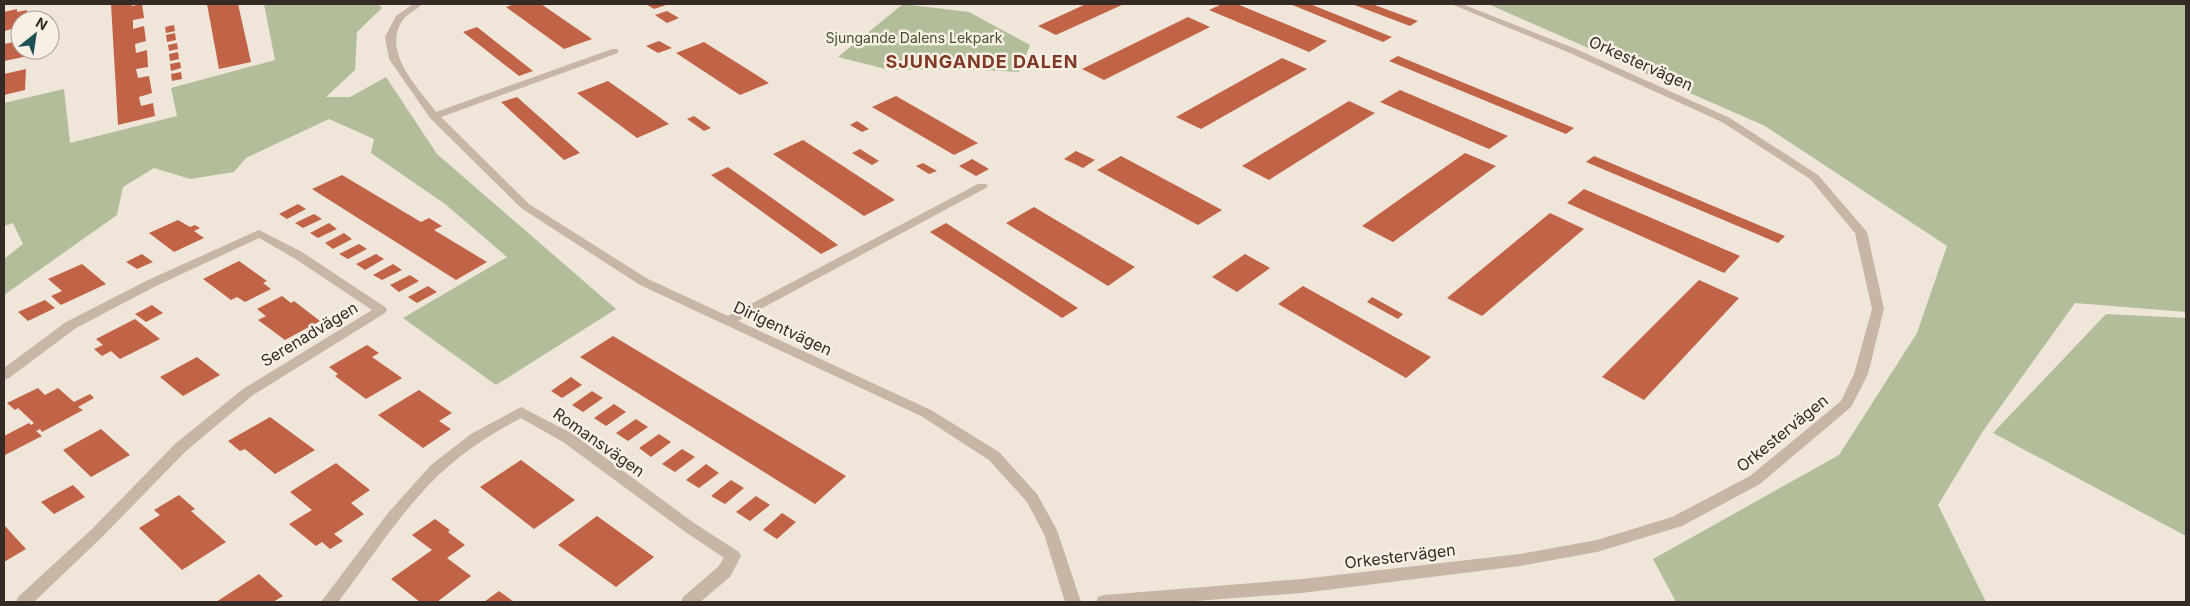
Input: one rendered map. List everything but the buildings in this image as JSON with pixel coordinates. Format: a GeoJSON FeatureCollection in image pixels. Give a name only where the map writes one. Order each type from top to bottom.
{"type":"FeatureCollection","features":[{"type":"Feature","properties":{"kind":"street","name":"Dirigentvägen"},"geometry":{"type":"LineString","coordinates":[[418,4],[398,18],[390,37],[394,59],[434,116],[526,206],[644,282],[926,413],[994,456],[1032,498],[1052,534],[1073,602]]}},
{"type":"Feature","properties":{"kind":"street","name":"Orkestervägen"},"geometry":{"type":"LineString","coordinates":[[1104,602],[1312,584],[1520,560],[1596,546],[1677,522],[1755,480],[1846,404],[1861,374],[1878,309],[1861,232],[1814,177],[1726,120],[1573,52],[1455,4]]}},
{"type":"Feature","properties":{"kind":"street"},"geometry":{"type":"LineString","coordinates":[[434,116],[615,51]]}},
{"type":"Feature","properties":{"kind":"street"},"geometry":{"type":"LineString","coordinates":[[728,320],[982,186]]}},
{"type":"Feature","properties":{"kind":"street","name":"Serenadvägen"},"geometry":{"type":"LineString","coordinates":[[4,375],[71,325],[152,283],[258,233],[298,255],[381,310],[240,398],[181,447],[97,533],[24,602]]}},
{"type":"Feature","properties":{"kind":"street","name":"Romansvägen"},"geometry":{"type":"LineString","coordinates":[[329,602],[408,499],[437,468],[502,421],[522,412],[568,438],[689,527],[733,556],[724,572],[689,602]]}},
{"type":"Feature","properties":{"kind":"green space"},"geometry":{"type":"Polygon","coordinates":[[[264,4],[378,4],[382,8],[357,32],[355,70],[326,97],[350,97],[386,77],[437,154],[616,309],[496,385],[403,318],[507,257],[445,204],[371,153],[374,139],[329,119],[246,158],[234,172],[190,179],[154,168],[123,187],[117,215],[4,295],[4,259],[23,244],[13,223],[4,226],[4,103],[64,89],[70,143],[177,116],[171,88],[275,60],[264,4]]]}},
{"type":"Feature","properties":{"kind":"green space","name":"Sjungande Dalens Lekpark"},"geometry":{"type":"Polygon","coordinates":[[[903,4],[969,12],[1030,45],[1019,72],[964,69],[890,70],[838,57],[903,4]]]}},
{"type":"Feature","properties":{"kind":"green space"},"geometry":{"type":"Polygon","coordinates":[[[1488,4],[2186,4],[2186,312],[2075,303],[1983,431],[1938,505],[1986,602],[1676,602],[1653,559],[1839,455],[1917,333],[1947,246],[1765,126],[1488,4]]]}},
{"type":"Feature","properties":{"kind":"green space"},"geometry":{"type":"Polygon","coordinates":[[[2106,314],[2186,318],[2186,536],[1993,433],[2106,314]]]}},
{"type":"Feature","properties":{"kind":"district","name":"SJUNGANDE DALEN"},"geometry":{"type":"Point","coordinates":[982,61]}}]}
